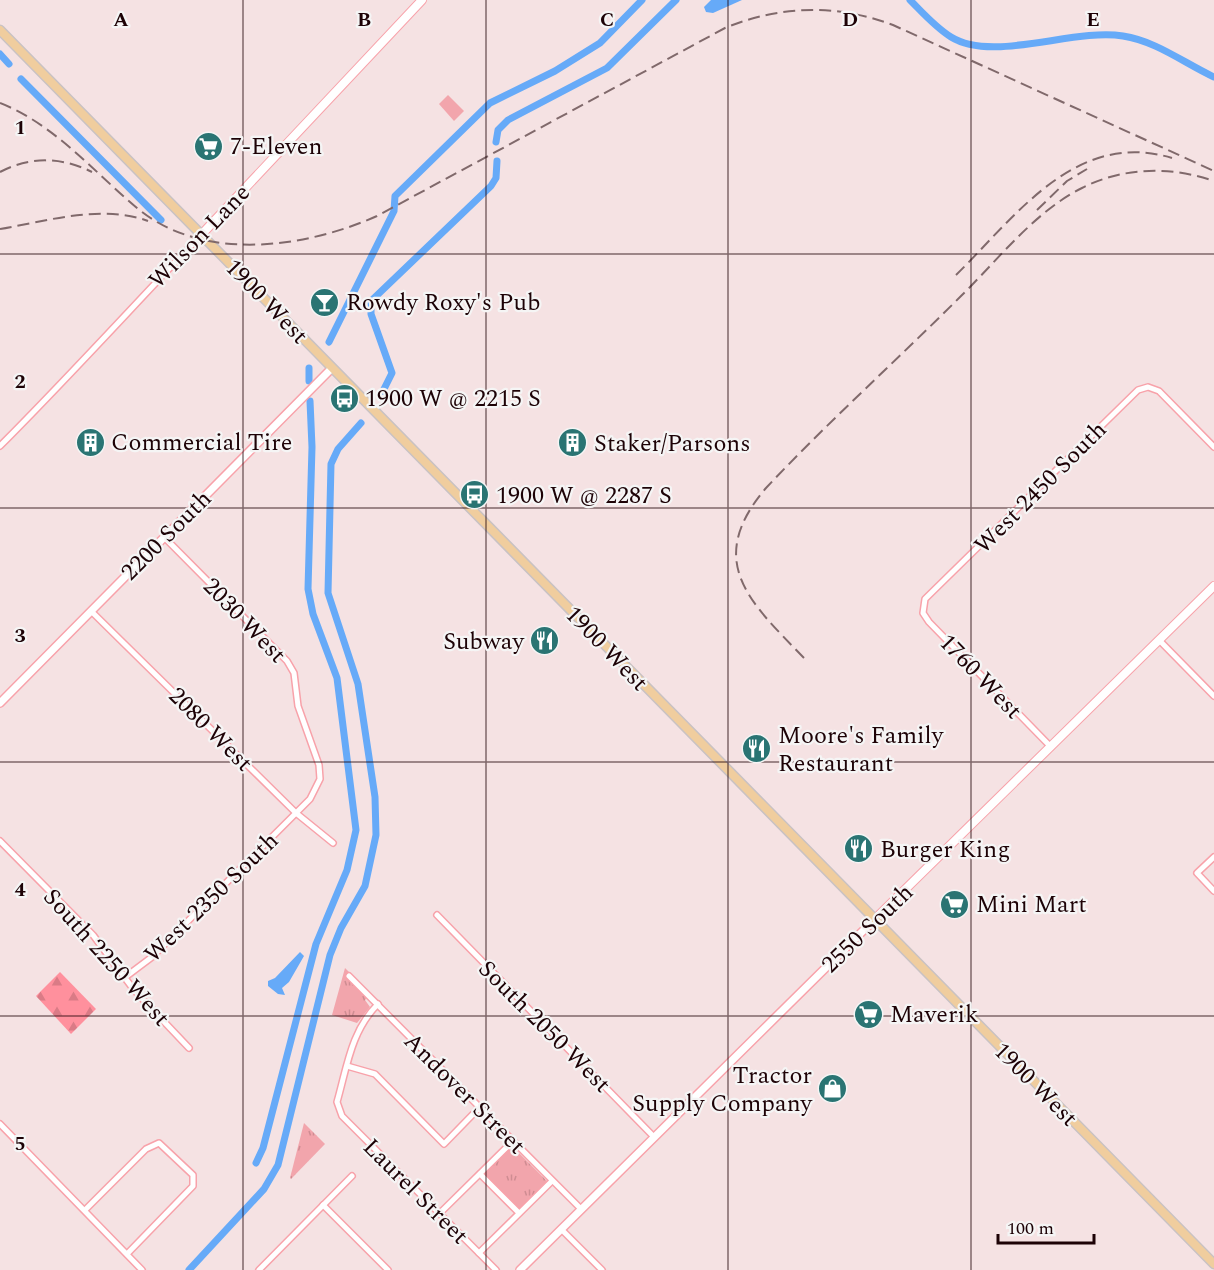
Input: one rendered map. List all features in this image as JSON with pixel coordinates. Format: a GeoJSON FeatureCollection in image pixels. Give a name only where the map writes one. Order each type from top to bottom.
{"type":"FeatureCollection","features":[{"type":"Feature","properties":{"kind":"main road","name":"Wilson Lane"},"geometry":{"type":"LineString","coordinates":[[202,234],[422,0]]}},
{"type":"Feature","properties":{"kind":"main road","name":"1900 West"},"geometry":{"type":"LineString","coordinates":[[0,30],[1214,1264]]}},
{"type":"Feature","properties":{"kind":"main road","name":"2550 South"},"geometry":{"type":"LineString","coordinates":[[874,920],[1214,586]]}},
{"type":"Feature","properties":{"kind":"street","name":"Wilson Lane"},"geometry":{"type":"LineString","coordinates":[[0,446],[75,372],[118,320],[202,234]]}},
{"type":"Feature","properties":{"kind":"street","name":"2200 South"},"geometry":{"type":"LineString","coordinates":[[0,703],[332,368]]}},
{"type":"Feature","properties":{"kind":"street","name":"West 2450 South"},"geometry":{"type":"LineString","coordinates":[[926,599],[1138,390],[1148,387],[1159,391],[1214,447]]}},
{"type":"Feature","properties":{"kind":"street","name":"2030 West"},"geometry":{"type":"LineString","coordinates":[[164,537],[275,646],[294,673],[298,706],[317,758],[320,779],[310,799],[296,813]]}},
{"type":"Feature","properties":{"kind":"street","name":"1760 West"},"geometry":{"type":"LineString","coordinates":[[926,599],[923,613],[929,622],[1051,747]]}},
{"type":"Feature","properties":{"kind":"street","name":"2080 West"},"geometry":{"type":"LineString","coordinates":[[91,611],[296,813],[333,843]]}},
{"type":"Feature","properties":{"kind":"street"},"geometry":{"type":"LineString","coordinates":[[1159,640],[1214,696]]}},
{"type":"Feature","properties":{"kind":"street","name":"West 2350 South"},"geometry":{"type":"LineString","coordinates":[[124,978],[152,957],[296,813]]}},
{"type":"Feature","properties":{"kind":"street","name":"South 2250 West"},"geometry":{"type":"LineString","coordinates":[[0,841],[93,935],[124,978],[189,1048]]}},
{"type":"Feature","properties":{"kind":"street"},"geometry":{"type":"LineString","coordinates":[[1214,857],[1197,873],[1214,891]]}},
{"type":"Feature","properties":{"kind":"street","name":"South 2050 West"},"geometry":{"type":"LineString","coordinates":[[437,915],[654,1137]]}},
{"type":"Feature","properties":{"kind":"street","name":"2550 South"},"geometry":{"type":"LineString","coordinates":[[520,1270],[874,920]]}},
{"type":"Feature","properties":{"kind":"street","name":"Andover Street"},"geometry":{"type":"LineString","coordinates":[[349,976],[581,1209]]}},
{"type":"Feature","properties":{"kind":"street"},"geometry":{"type":"LineString","coordinates":[[378,1004],[360,1025],[347,1066],[375,1074],[444,1144],[480,1107]]}},
{"type":"Feature","properties":{"kind":"street","name":"Laurel Street"},"geometry":{"type":"LineString","coordinates":[[347,1066],[338,1102],[342,1116],[496,1270]]}},
{"type":"Feature","properties":{"kind":"street"},"geometry":{"type":"LineString","coordinates":[[0,1124],[142,1270]]}},
{"type":"Feature","properties":{"kind":"street"},"geometry":{"type":"LineString","coordinates":[[439,1214],[513,1141]]}},
{"type":"Feature","properties":{"kind":"street"},"geometry":{"type":"LineString","coordinates":[[85,1210],[146,1149],[159,1143],[193,1175],[193,1186],[127,1254]]}},
{"type":"Feature","properties":{"kind":"street"},"geometry":{"type":"LineString","coordinates":[[480,1174],[519,1214]]}},
{"type":"Feature","properties":{"kind":"street"},"geometry":{"type":"LineString","coordinates":[[259,1270],[352,1176]]}},
{"type":"Feature","properties":{"kind":"street"},"geometry":{"type":"LineString","coordinates":[[479,1253],[552,1180]]}},
{"type":"Feature","properties":{"kind":"street"},"geometry":{"type":"LineString","coordinates":[[323,1205],[388,1270]]}},
{"type":"Feature","properties":{"kind":"street"},"geometry":{"type":"LineString","coordinates":[[561,1230],[602,1270]]}},
{"type":"Feature","properties":{"kind":"green space"},"geometry":{"type":"Polygon","coordinates":[[[448,95],[464,111],[454,121],[439,104],[448,95]]]}},
{"type":"Feature","properties":{"kind":"green space"},"geometry":{"type":"Polygon","coordinates":[[[345,968],[349,972],[347,978],[367,998],[365,1000],[370,1007],[357,1023],[332,1015],[345,968]]]}},
{"type":"Feature","properties":{"kind":"green space"},"geometry":{"type":"Polygon","coordinates":[[[60,972],[96,1009],[71,1034],[36,996],[60,972]]]}},
{"type":"Feature","properties":{"kind":"green space"},"geometry":{"type":"Polygon","coordinates":[[[304,1123],[325,1144],[291,1179],[290,1178],[304,1123]]]}},
{"type":"Feature","properties":{"kind":"green space"},"geometry":{"type":"Polygon","coordinates":[[[512,1146],[547,1181],[519,1209],[483,1174],[512,1146]]]}},
{"type":"Feature","properties":{"kind":"water"},"geometry":{"type":"Polygon","coordinates":[[[711,0],[742,0],[713,13],[706,12],[704,7],[711,0]]]}},
{"type":"Feature","properties":{"kind":"water"},"geometry":{"type":"Polygon","coordinates":[[[300,952],[304,956],[289,982],[282,988],[285,995],[278,994],[268,986],[268,981],[275,978],[300,952]]]}},
{"type":"Feature","properties":{"kind":"waterway"},"geometry":{"type":"LineString","coordinates":[[329,342],[394,211],[395,196],[490,103],[555,71],[600,43],[642,0]]}},
{"type":"Feature","properties":{"kind":"waterway"},"geometry":{"type":"LineString","coordinates":[[496,142],[498,130],[508,120],[607,68],[676,0]]}},
{"type":"Feature","properties":{"kind":"waterway"},"geometry":{"type":"LineString","coordinates":[[910,0],[945,33],[968,44],[989,47],[1011,46],[1081,36],[1123,36],[1158,47],[1214,77]]}},
{"type":"Feature","properties":{"kind":"waterway"},"geometry":{"type":"LineString","coordinates":[[0,54],[9,64]]}},
{"type":"Feature","properties":{"kind":"waterway"},"geometry":{"type":"LineString","coordinates":[[21,79],[161,220]]}},
{"type":"Feature","properties":{"kind":"waterway"},"geometry":{"type":"LineString","coordinates":[[383,391],[392,373],[371,314],[371,301],[491,186],[496,178],[497,161]]}},
{"type":"Feature","properties":{"kind":"waterway"},"geometry":{"type":"LineString","coordinates":[[309,368],[309,381]]}},
{"type":"Feature","properties":{"kind":"waterway"},"geometry":{"type":"LineString","coordinates":[[256,1163],[263,1148],[316,944],[347,870],[356,830],[337,678],[313,614],[308,589],[312,447],[310,401]]}},
{"type":"Feature","properties":{"kind":"waterway"},"geometry":{"type":"LineString","coordinates":[[189,1270],[264,1189],[278,1165],[330,955],[341,928],[365,886],[376,835],[375,797],[358,684],[328,593],[331,464],[338,449],[361,423]]}},
{"type":"Feature","properties":{"kind":"railway"},"geometry":{"type":"LineString","coordinates":[[0,103],[20,112],[56,136],[137,208],[163,225],[192,237],[223,243],[255,245],[287,242],[318,236],[377,216],[725,28],[746,20],[788,11],[830,11],[851,13],[893,25],[1214,171]]}},
{"type":"Feature","properties":{"kind":"railway"},"geometry":{"type":"LineString","coordinates":[[956,275],[1025,204],[1050,184],[1077,167],[1106,156],[1138,152],[1172,158]]}},
{"type":"Feature","properties":{"kind":"railway"},"geometry":{"type":"LineString","coordinates":[[0,172],[23,163],[46,160],[69,163],[92,172]]}},
{"type":"Feature","properties":{"kind":"railway"},"geometry":{"type":"LineString","coordinates":[[1037,210],[1067,181],[1087,169]]}},
{"type":"Feature","properties":{"kind":"railway"},"geometry":{"type":"LineString","coordinates":[[804,658],[752,600],[742,580],[736,560],[738,538],[747,514],[766,488],[1032,223],[1065,198],[1098,181],[1147,171],[1181,173],[1214,181]]}},
{"type":"Feature","properties":{"kind":"railway"},"geometry":{"type":"LineString","coordinates":[[0,229],[55,218],[93,214],[130,216],[148,221]]}},
{"type":"Feature","properties":{"kind":"place","name":"7-Eleven"},"geometry":{"type":"Point","coordinates":[209,146]}},
{"type":"Feature","properties":{"kind":"place","name":"Rowdy Roxy's Pub"},"geometry":{"type":"Point","coordinates":[325,302]}},
{"type":"Feature","properties":{"kind":"place","name":"1900 W @ 2215 S"},"geometry":{"type":"Point","coordinates":[344,398]}},
{"type":"Feature","properties":{"kind":"place","name":"Commercial Tire"},"geometry":{"type":"Point","coordinates":[90,442]}},
{"type":"Feature","properties":{"kind":"place","name":"Staker/Parsons"},"geometry":{"type":"Point","coordinates":[573,443]}},
{"type":"Feature","properties":{"kind":"place","name":"1900 W @ 2287 S"},"geometry":{"type":"Point","coordinates":[475,495]}},
{"type":"Feature","properties":{"kind":"place","name":"Subway"},"geometry":{"type":"Point","coordinates":[545,641]}},
{"type":"Feature","properties":{"kind":"place","name":"Moore's Family Restaurant"},"geometry":{"type":"Point","coordinates":[757,749]}},
{"type":"Feature","properties":{"kind":"place","name":"Burger King"},"geometry":{"type":"Point","coordinates":[859,849]}},
{"type":"Feature","properties":{"kind":"place","name":"Mini Mart"},"geometry":{"type":"Point","coordinates":[955,904]}},
{"type":"Feature","properties":{"kind":"place","name":"Maverik"},"geometry":{"type":"Point","coordinates":[869,1014]}},
{"type":"Feature","properties":{"kind":"place","name":"Tractor Supply Company"},"geometry":{"type":"Point","coordinates":[833,1089]}}]}
